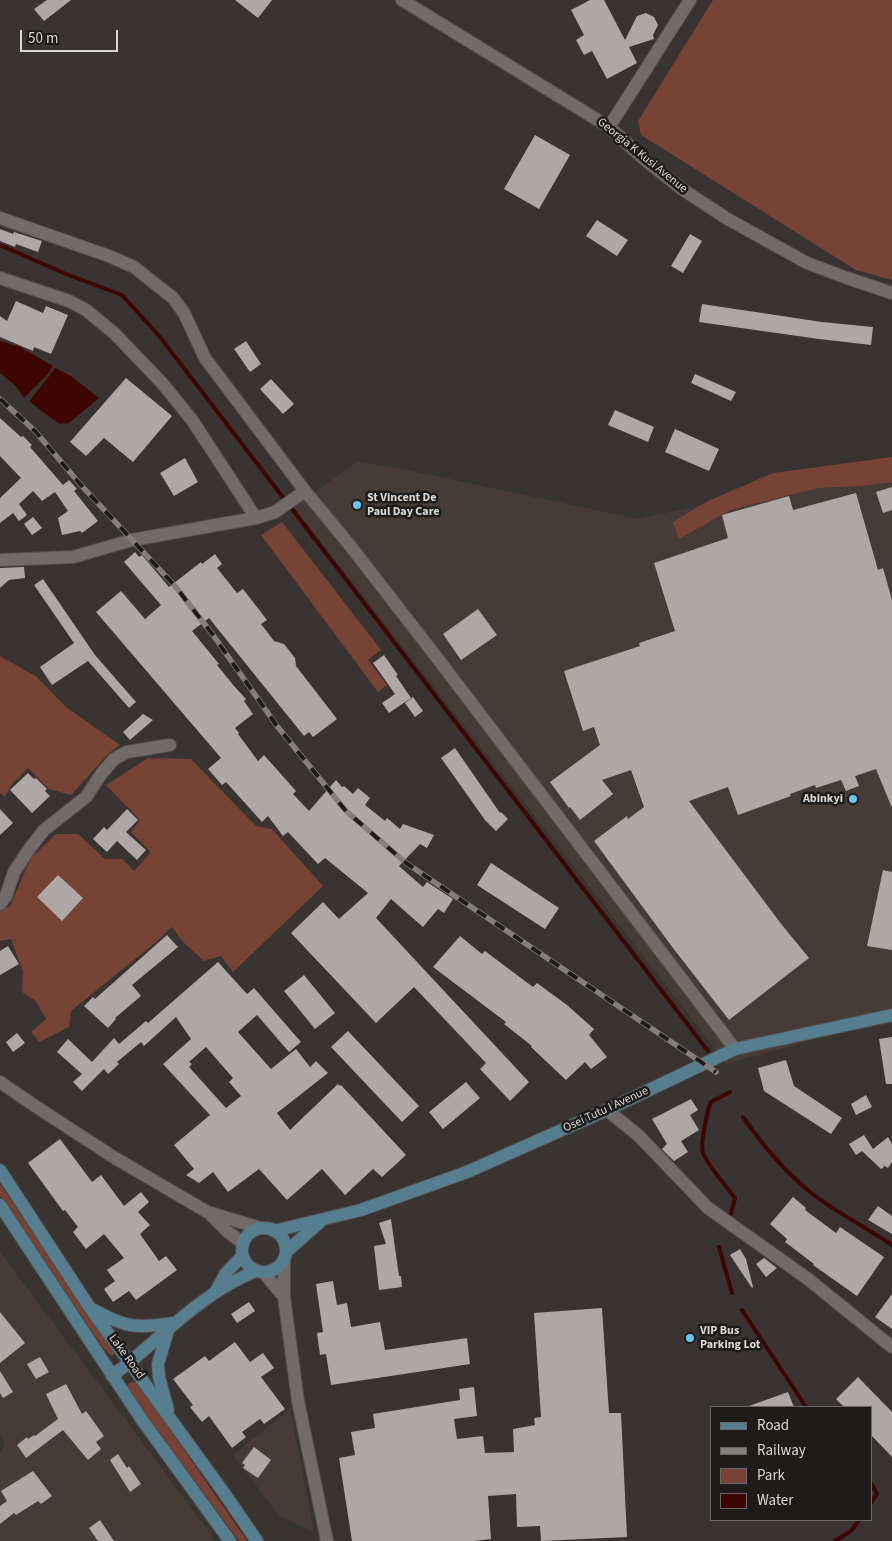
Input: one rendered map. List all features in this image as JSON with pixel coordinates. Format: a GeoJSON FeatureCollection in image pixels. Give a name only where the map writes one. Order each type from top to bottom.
{"type":"FeatureCollection","features":[{"type":"Feature","properties":{"kind":"street","name":"Georgia K Kusi Avenue"},"geometry":{"type":"LineString","coordinates":[[402,0],[608,127],[682,189],[726,218],[808,263],[892,292]]}},
{"type":"Feature","properties":{"kind":"street"},"geometry":{"type":"LineString","coordinates":[[608,127],[690,0]]}},
{"type":"Feature","properties":{"kind":"street"},"geometry":{"type":"LineString","coordinates":[[0,218],[134,267],[174,298],[184,313],[205,358],[300,494],[348,543],[735,1049]]}},
{"type":"Feature","properties":{"kind":"street"},"geometry":{"type":"LineString","coordinates":[[0,278],[69,301],[86,310],[114,333],[162,383],[192,420],[215,452],[256,518]]}},
{"type":"Feature","properties":{"kind":"street"},"geometry":{"type":"LineString","coordinates":[[0,560],[73,558],[132,540],[256,518],[275,512],[300,494]]}},
{"type":"Feature","properties":{"kind":"street"},"geometry":{"type":"LineString","coordinates":[[0,904],[6,896],[14,872],[44,830],[86,797],[114,759],[127,752],[170,745]]}},
{"type":"Feature","properties":{"kind":"street","name":"Osei Tutu I Avenue"},"geometry":{"type":"LineString","coordinates":[[274,1231],[289,1226],[323,1220],[392,1200],[466,1172],[607,1110],[735,1049],[892,1015]]}},
{"type":"Feature","properties":{"kind":"street"},"geometry":{"type":"LineString","coordinates":[[0,1082],[115,1158],[209,1213],[260,1228],[268,1228],[281,1236],[285,1244],[284,1297],[298,1401],[326,1541]]}},
{"type":"Feature","properties":{"kind":"street"},"geometry":{"type":"LineString","coordinates":[[607,1110],[639,1136],[708,1208],[808,1279],[892,1347]]}},
{"type":"Feature","properties":{"kind":"street","name":"Lake Road"},"geometry":{"type":"LineString","coordinates":[[0,1170],[90,1308],[257,1541]]}},
{"type":"Feature","properties":{"kind":"street","name":"Lake Road"},"geometry":{"type":"LineString","coordinates":[[0,1206],[142,1420],[230,1541]]}},
{"type":"Feature","properties":{"kind":"street"},"geometry":{"type":"LineString","coordinates":[[209,1213],[243,1249],[247,1265],[260,1272],[284,1297]]}},
{"type":"Feature","properties":{"kind":"street","name":"Osei Tutu I Avenue"},"geometry":{"type":"LineString","coordinates":[[285,1256],[298,1240],[323,1220]]}},
{"type":"Feature","properties":{"kind":"street"},"geometry":{"type":"LineString","coordinates":[[214,1293],[243,1249],[247,1236],[260,1228]]}},
{"type":"Feature","properties":{"kind":"street"},"geometry":{"type":"LineString","coordinates":[[112,1376],[214,1293],[244,1276],[272,1271],[279,1267],[285,1256]]}},
{"type":"Feature","properties":{"kind":"street"},"geometry":{"type":"LineString","coordinates":[[90,1308],[110,1320],[126,1325],[145,1327],[172,1326]]}},
{"type":"Feature","properties":{"kind":"street"},"geometry":{"type":"LineString","coordinates":[[171,1420],[159,1377],[158,1364],[172,1326]]}},
{"type":"Feature","properties":{"kind":"shaded area"},"geometry":{"type":"Polygon","coordinates":[[[357,462],[398,468],[638,519],[874,466],[892,467],[892,1022],[826,1036],[726,1064],[294,507],[357,462]]]}},
{"type":"Feature","properties":{"kind":"shaded area"},"geometry":{"type":"Polygon","coordinates":[[[0,1252],[216,1541],[0,1541],[0,1454],[5,1443],[0,1434],[0,1252]]]}},
{"type":"Feature","properties":{"kind":"shaded area"},"geometry":{"type":"Polygon","coordinates":[[[290,1409],[314,1532],[280,1517],[233,1455],[290,1409]]]}},
{"type":"Feature","properties":{"kind":"green space"},"geometry":{"type":"Polygon","coordinates":[[[713,0],[892,0],[892,280],[856,270],[641,135],[638,121],[713,0]]]}},
{"type":"Feature","properties":{"kind":"green space"},"geometry":{"type":"Polygon","coordinates":[[[892,457],[892,482],[862,486],[818,488],[730,510],[679,539],[673,522],[708,501],[773,473],[892,457]]]}},
{"type":"Feature","properties":{"kind":"green space"},"geometry":{"type":"Polygon","coordinates":[[[282,522],[381,650],[368,660],[387,685],[378,692],[261,535],[282,522]]]}},
{"type":"Feature","properties":{"kind":"green space"},"geometry":{"type":"Polygon","coordinates":[[[0,656],[37,677],[66,707],[120,745],[108,754],[71,795],[49,789],[28,768],[11,785],[5,797],[0,793],[0,656]]]}},
{"type":"Feature","properties":{"kind":"green space"},"geometry":{"type":"Polygon","coordinates":[[[148,758],[191,759],[256,826],[272,829],[323,886],[233,972],[221,956],[204,961],[183,942],[172,927],[71,1011],[69,1027],[39,1042],[31,1032],[46,1019],[36,1001],[22,992],[23,972],[11,939],[0,941],[0,911],[10,906],[31,858],[56,834],[78,834],[105,859],[122,859],[134,871],[151,852],[131,832],[140,820],[106,785],[148,758]]]}},
{"type":"Feature","properties":{"kind":"green space"},"geometry":{"type":"Polygon","coordinates":[[[0,1184],[115,1353],[112,1356],[104,1349],[0,1196],[0,1184]]]}},
{"type":"Feature","properties":{"kind":"green space"},"geometry":{"type":"Polygon","coordinates":[[[136,1382],[247,1541],[239,1541],[127,1389],[129,1383],[136,1382]]]}},
{"type":"Feature","properties":{"kind":"water"},"geometry":{"type":"Polygon","coordinates":[[[0,341],[20,347],[53,366],[48,374],[24,398],[15,385],[0,373],[0,341]]]}},
{"type":"Feature","properties":{"kind":"water"},"geometry":{"type":"Polygon","coordinates":[[[55,368],[71,376],[99,398],[69,423],[59,424],[30,402],[55,368]]]}},
{"type":"Feature","properties":{"kind":"building"},"geometry":{"type":"Polygon","coordinates":[[[47,0],[71,0],[44,21],[34,9],[47,0]]]}},
{"type":"Feature","properties":{"kind":"building"},"geometry":{"type":"Polygon","coordinates":[[[235,0],[272,0],[258,18],[235,0]]]}},
{"type":"Feature","properties":{"kind":"building"},"geometry":{"type":"Polygon","coordinates":[[[590,0],[604,0],[625,40],[637,16],[646,13],[654,17],[658,25],[653,35],[654,39],[629,47],[637,63],[607,79],[592,51],[584,55],[576,40],[584,35],[571,10],[590,0]]]}},
{"type":"Feature","properties":{"kind":"building"},"geometry":{"type":"Polygon","coordinates":[[[535,135],[570,155],[539,209],[504,189],[535,135]]]}},
{"type":"Feature","properties":{"kind":"building"},"geometry":{"type":"Polygon","coordinates":[[[597,220],[628,240],[617,256],[586,236],[597,220]]]}},
{"type":"Feature","properties":{"kind":"building"},"geometry":{"type":"Polygon","coordinates":[[[0,229],[42,241],[38,252],[16,244],[15,247],[0,241],[0,229]]]}},
{"type":"Feature","properties":{"kind":"building"},"geometry":{"type":"Polygon","coordinates":[[[690,234],[702,241],[683,273],[671,266],[690,234]]]}},
{"type":"Feature","properties":{"kind":"building"},"geometry":{"type":"Polygon","coordinates":[[[16,301],[43,313],[46,306],[68,315],[51,354],[34,347],[33,351],[0,337],[0,316],[7,321],[16,301]]]}},
{"type":"Feature","properties":{"kind":"building"},"geometry":{"type":"Polygon","coordinates":[[[702,304],[822,322],[873,327],[871,345],[699,322],[702,304]]]}},
{"type":"Feature","properties":{"kind":"building"},"geometry":{"type":"Polygon","coordinates":[[[246,341],[261,364],[250,372],[234,349],[246,341]]]}},
{"type":"Feature","properties":{"kind":"building"},"geometry":{"type":"Polygon","coordinates":[[[695,374],[736,392],[731,401],[691,383],[695,374]]]}},
{"type":"Feature","properties":{"kind":"building"},"geometry":{"type":"Polygon","coordinates":[[[126,378],[172,416],[133,462],[104,438],[86,456],[70,442],[126,378]]]}},
{"type":"Feature","properties":{"kind":"building"},"geometry":{"type":"Polygon","coordinates":[[[271,379],[294,404],[283,414],[260,389],[271,379]]]}},
{"type":"Feature","properties":{"kind":"building"},"geometry":{"type":"Polygon","coordinates":[[[615,410],[654,427],[648,442],[608,425],[615,410]]]}},
{"type":"Feature","properties":{"kind":"building"},"geometry":{"type":"Polygon","coordinates":[[[0,418],[32,445],[30,447],[63,485],[69,480],[77,489],[74,491],[98,521],[82,533],[80,531],[62,535],[58,518],[68,511],[55,492],[42,501],[33,491],[19,504],[27,515],[19,521],[13,513],[0,523],[0,498],[21,478],[0,456],[0,418]]]}},
{"type":"Feature","properties":{"kind":"building"},"geometry":{"type":"Polygon","coordinates":[[[675,429],[719,449],[709,471],[665,452],[675,429]]]}},
{"type":"Feature","properties":{"kind":"building"},"geometry":{"type":"Polygon","coordinates":[[[185,458],[198,482],[174,496],[160,473],[185,458]]]}},
{"type":"Feature","properties":{"kind":"building"},"geometry":{"type":"Polygon","coordinates":[[[892,487],[892,510],[883,513],[876,492],[892,487]]]}},
{"type":"Feature","properties":{"kind":"building"},"geometry":{"type":"Polygon","coordinates":[[[856,493],[878,570],[883,568],[892,600],[892,808],[876,769],[855,776],[859,786],[846,791],[841,780],[816,788],[815,785],[790,794],[791,796],[738,815],[728,787],[689,801],[809,958],[729,1020],[594,841],[627,816],[628,819],[644,807],[631,770],[602,780],[613,794],[580,820],[550,782],[600,745],[594,727],[583,731],[564,671],[640,646],[639,643],[675,631],[654,563],[728,538],[722,515],[789,496],[793,510],[856,493]]]}},
{"type":"Feature","properties":{"kind":"building"},"geometry":{"type":"Polygon","coordinates":[[[33,517],[42,528],[32,535],[24,524],[33,517]]]}},
{"type":"Feature","properties":{"kind":"building"},"geometry":{"type":"Polygon","coordinates":[[[135,552],[139,557],[142,555],[169,587],[201,562],[202,564],[215,554],[222,564],[217,568],[237,593],[243,589],[267,620],[261,624],[274,641],[284,644],[295,658],[296,666],[337,719],[313,737],[309,732],[304,736],[209,618],[192,631],[219,664],[217,665],[246,699],[244,701],[253,714],[235,728],[238,734],[258,761],[264,755],[296,791],[293,794],[309,811],[336,780],[342,787],[344,786],[353,794],[358,788],[370,798],[365,805],[385,821],[387,818],[400,829],[403,824],[434,835],[427,848],[420,844],[399,866],[423,887],[427,882],[453,899],[444,913],[438,909],[423,927],[391,899],[376,918],[529,1082],[510,1101],[480,1069],[486,1063],[414,987],[376,1023],[291,933],[323,902],[339,919],[368,893],[325,858],[318,864],[288,832],[283,836],[268,816],[262,822],[226,782],[222,785],[208,769],[221,758],[96,612],[121,591],[145,619],[161,605],[124,562],[135,552]]]}},
{"type":"Feature","properties":{"kind":"building"},"geometry":{"type":"Polygon","coordinates":[[[24,567],[25,578],[9,580],[0,588],[0,568],[24,567]]]}},
{"type":"Feature","properties":{"kind":"building"},"geometry":{"type":"Polygon","coordinates":[[[43,579],[95,655],[136,702],[129,708],[88,661],[52,685],[40,667],[74,643],[34,585],[43,579]]]}},
{"type":"Feature","properties":{"kind":"building"},"geometry":{"type":"Polygon","coordinates":[[[478,609],[497,635],[461,660],[443,634],[478,609]]]}},
{"type":"Feature","properties":{"kind":"building"},"geometry":{"type":"Polygon","coordinates":[[[384,655],[411,698],[389,713],[382,703],[395,694],[373,663],[384,655]]]}},
{"type":"Feature","properties":{"kind":"building"},"geometry":{"type":"Polygon","coordinates":[[[413,697],[423,711],[415,717],[405,703],[413,697]]]}},
{"type":"Feature","properties":{"kind":"building"},"geometry":{"type":"Polygon","coordinates":[[[143,714],[153,720],[130,740],[123,732],[143,714]]]}},
{"type":"Feature","properties":{"kind":"building"},"geometry":{"type":"Polygon","coordinates":[[[455,748],[500,813],[508,819],[496,831],[485,820],[441,758],[455,748]]]}},
{"type":"Feature","properties":{"kind":"building"},"geometry":{"type":"Polygon","coordinates":[[[28,773],[47,789],[45,791],[50,796],[32,813],[10,790],[28,773]]]}},
{"type":"Feature","properties":{"kind":"building"},"geometry":{"type":"Polygon","coordinates":[[[0,809],[13,823],[0,835],[0,809]]]}},
{"type":"Feature","properties":{"kind":"building"},"geometry":{"type":"Polygon","coordinates":[[[127,809],[138,820],[126,832],[146,850],[137,860],[117,841],[107,852],[93,839],[104,827],[107,830],[127,809]]]}},
{"type":"Feature","properties":{"kind":"building"},"geometry":{"type":"Polygon","coordinates":[[[491,863],[559,908],[545,929],[477,885],[491,863]]]}},
{"type":"Feature","properties":{"kind":"building"},"geometry":{"type":"Polygon","coordinates":[[[883,870],[892,872],[892,950],[867,946],[883,870]]]}},
{"type":"Feature","properties":{"kind":"building"},"geometry":{"type":"Polygon","coordinates":[[[58,875],[83,898],[62,921],[37,897],[58,875]]]}},
{"type":"Feature","properties":{"kind":"building"},"geometry":{"type":"Polygon","coordinates":[[[167,935],[178,947],[132,985],[141,996],[115,1018],[108,1028],[84,1006],[93,997],[95,999],[167,935]]]}},
{"type":"Feature","properties":{"kind":"building"},"geometry":{"type":"Polygon","coordinates":[[[460,936],[482,954],[485,951],[533,987],[537,983],[567,1005],[594,1029],[589,1035],[607,1057],[591,1069],[585,1062],[566,1080],[532,1046],[504,1024],[506,1022],[433,967],[460,936]]]}},
{"type":"Feature","properties":{"kind":"building"},"geometry":{"type":"Polygon","coordinates":[[[8,946],[19,964],[0,975],[0,951],[8,946]]]}},
{"type":"Feature","properties":{"kind":"building"},"geometry":{"type":"Polygon","coordinates":[[[218,962],[247,994],[254,988],[301,1042],[289,1052],[257,1015],[238,1032],[271,1069],[296,1049],[310,1067],[316,1061],[328,1073],[277,1113],[290,1130],[338,1084],[406,1155],[382,1177],[373,1169],[345,1195],[322,1169],[287,1200],[259,1169],[228,1192],[213,1172],[199,1183],[186,1175],[194,1169],[174,1145],[210,1115],[163,1064],[191,1039],[176,1017],[144,1046],[141,1042],[117,1062],[119,1064],[108,1074],[104,1069],[82,1091],[73,1082],[82,1074],[57,1052],[68,1039],[92,1062],[114,1038],[119,1044],[146,1021],[148,1023],[218,962]],[[206,1047],[189,1062],[192,1064],[189,1067],[226,1108],[241,1096],[229,1082],[233,1078],[206,1047]]]}},
{"type":"Feature","properties":{"kind":"building"},"geometry":{"type":"Polygon","coordinates":[[[304,975],[335,1013],[315,1029],[284,991],[304,975]]]}},
{"type":"Feature","properties":{"kind":"building"},"geometry":{"type":"Polygon","coordinates":[[[348,1031],[419,1106],[402,1122],[331,1047],[348,1031]]]}},
{"type":"Feature","properties":{"kind":"building"},"geometry":{"type":"Polygon","coordinates":[[[17,1033],[25,1043],[13,1052],[6,1042],[17,1033]]]}},
{"type":"Feature","properties":{"kind":"building"},"geometry":{"type":"Polygon","coordinates":[[[892,1037],[892,1084],[886,1084],[879,1039],[892,1037]]]}},
{"type":"Feature","properties":{"kind":"building"},"geometry":{"type":"Polygon","coordinates":[[[786,1060],[794,1086],[842,1118],[831,1134],[764,1091],[758,1068],[786,1060]]]}},
{"type":"Feature","properties":{"kind":"building"},"geometry":{"type":"Polygon","coordinates":[[[466,1082],[480,1098],[443,1129],[429,1112],[466,1082]]]}},
{"type":"Feature","properties":{"kind":"building"},"geometry":{"type":"Polygon","coordinates":[[[866,1095],[872,1107],[856,1115],[851,1104],[866,1095]]]}},
{"type":"Feature","properties":{"kind":"building"},"geometry":{"type":"Polygon","coordinates":[[[691,1099],[698,1110],[690,1115],[699,1130],[681,1141],[688,1152],[674,1161],[662,1149],[667,1144],[652,1119],[691,1099]]]}},
{"type":"Feature","properties":{"kind":"building"},"geometry":{"type":"Polygon","coordinates":[[[864,1135],[873,1149],[888,1137],[892,1144],[892,1162],[888,1168],[883,1165],[884,1167],[881,1169],[862,1151],[856,1155],[849,1144],[864,1135]]]}},
{"type":"Feature","properties":{"kind":"building"},"geometry":{"type":"Polygon","coordinates":[[[60,1139],[92,1182],[101,1175],[124,1206],[141,1192],[149,1202],[138,1212],[150,1225],[140,1234],[159,1261],[166,1256],[177,1270],[136,1300],[129,1291],[113,1302],[104,1289],[115,1281],[107,1270],[124,1258],[104,1234],[86,1249],[73,1232],[78,1227],[65,1210],[63,1211],[28,1163],[60,1139]]]}},
{"type":"Feature","properties":{"kind":"building"},"geometry":{"type":"Polygon","coordinates":[[[793,1197],[806,1208],[805,1210],[836,1233],[840,1227],[884,1257],[857,1296],[813,1265],[785,1242],[787,1239],[770,1224],[793,1197]]]}},
{"type":"Feature","properties":{"kind":"building"},"geometry":{"type":"Polygon","coordinates":[[[878,1206],[892,1216],[892,1234],[868,1220],[878,1206]]]}},
{"type":"Feature","properties":{"kind":"building"},"geometry":{"type":"Polygon","coordinates":[[[391,1219],[402,1287],[379,1290],[374,1246],[386,1244],[379,1223],[391,1219]]]}},
{"type":"Feature","properties":{"kind":"building"},"geometry":{"type":"Polygon","coordinates":[[[740,1249],[746,1259],[752,1288],[730,1255],[740,1249]]]}},
{"type":"Feature","properties":{"kind":"building"},"geometry":{"type":"Polygon","coordinates":[[[764,1258],[777,1268],[766,1277],[756,1264],[764,1258]]]}},
{"type":"Feature","properties":{"kind":"building"},"geometry":{"type":"Polygon","coordinates":[[[333,1281],[337,1305],[347,1303],[351,1327],[380,1322],[385,1350],[467,1338],[470,1364],[331,1385],[326,1354],[320,1355],[317,1333],[323,1332],[316,1284],[333,1281]]]}},
{"type":"Feature","properties":{"kind":"building"},"geometry":{"type":"Polygon","coordinates":[[[892,1294],[892,1329],[875,1317],[892,1294]]]}},
{"type":"Feature","properties":{"kind":"building"},"geometry":{"type":"Polygon","coordinates":[[[249,1302],[255,1311],[237,1323],[231,1314],[249,1302]]]}},
{"type":"Feature","properties":{"kind":"building"},"geometry":{"type":"Polygon","coordinates":[[[602,1308],[609,1413],[621,1413],[627,1537],[541,1541],[540,1526],[517,1527],[516,1494],[488,1496],[491,1539],[473,1541],[352,1541],[339,1458],[355,1455],[351,1432],[375,1428],[373,1414],[460,1400],[459,1389],[474,1387],[477,1416],[454,1419],[457,1439],[483,1436],[485,1453],[514,1452],[513,1429],[535,1425],[534,1418],[541,1417],[534,1313],[602,1308]]]}},
{"type":"Feature","properties":{"kind":"building"},"geometry":{"type":"Polygon","coordinates":[[[0,1312],[25,1343],[0,1363],[0,1312]]]}},
{"type":"Feature","properties":{"kind":"building"},"geometry":{"type":"Polygon","coordinates":[[[235,1342],[250,1362],[263,1353],[274,1368],[261,1377],[285,1409],[264,1424],[260,1419],[242,1432],[246,1437],[232,1448],[209,1416],[202,1422],[190,1407],[193,1405],[173,1379],[205,1356],[209,1361],[235,1342]]]}},
{"type":"Feature","properties":{"kind":"building"},"geometry":{"type":"Polygon","coordinates":[[[40,1357],[49,1372],[36,1379],[27,1364],[40,1357]]]}},
{"type":"Feature","properties":{"kind":"building"},"geometry":{"type":"Polygon","coordinates":[[[0,1371],[13,1392],[3,1398],[0,1393],[0,1371]]]}},
{"type":"Feature","properties":{"kind":"building"},"geometry":{"type":"Polygon","coordinates":[[[858,1377],[892,1412],[892,1457],[872,1436],[872,1406],[843,1406],[836,1399],[858,1377]]]}},
{"type":"Feature","properties":{"kind":"building"},"geometry":{"type":"Polygon","coordinates":[[[66,1384],[82,1414],[86,1411],[104,1436],[96,1442],[101,1449],[88,1460],[63,1430],[26,1458],[17,1445],[27,1437],[28,1439],[35,1436],[58,1419],[46,1394],[66,1384]]]}},
{"type":"Feature","properties":{"kind":"building"},"geometry":{"type":"Polygon","coordinates":[[[788,1392],[794,1406],[749,1406],[788,1392]]]}},
{"type":"Feature","properties":{"kind":"building"},"geometry":{"type":"Polygon","coordinates":[[[254,1447],[271,1460],[258,1478],[243,1468],[245,1465],[242,1463],[254,1447]]]}},
{"type":"Feature","properties":{"kind":"building"},"geometry":{"type":"Polygon","coordinates":[[[118,1454],[141,1484],[130,1492],[110,1460],[118,1454]]]}},
{"type":"Feature","properties":{"kind":"building"},"geometry":{"type":"Polygon","coordinates":[[[33,1471],[52,1496],[41,1504],[38,1501],[16,1515],[14,1513],[0,1524],[0,1506],[7,1501],[1,1491],[33,1471]]]}},
{"type":"Feature","properties":{"kind":"building"},"geometry":{"type":"Polygon","coordinates":[[[100,1520],[114,1541],[98,1541],[89,1528],[100,1520]]]}},
{"type":"Feature","properties":{"kind":"waterway"},"geometry":{"type":"LineString","coordinates":[[0,245],[66,274],[122,295],[160,337],[708,1051]]}},
{"type":"Feature","properties":{"kind":"waterway"},"geometry":{"type":"LineString","coordinates":[[730,1092],[711,1102],[704,1128],[702,1149],[710,1165],[735,1198],[731,1214]]}},
{"type":"Feature","properties":{"kind":"waterway"},"geometry":{"type":"LineString","coordinates":[[743,1117],[774,1157],[800,1184],[830,1206],[892,1245]]}},
{"type":"Feature","properties":{"kind":"waterway"},"geometry":{"type":"LineString","coordinates":[[719,1247],[732,1293]]}},
{"type":"Feature","properties":{"kind":"waterway"},"geometry":{"type":"LineString","coordinates":[[742,1310],[805,1406]]}},
{"type":"Feature","properties":{"kind":"waterway"},"geometry":{"type":"LineString","coordinates":[[872,1485],[877,1494],[872,1502]]}},
{"type":"Feature","properties":{"kind":"waterway"},"geometry":{"type":"LineString","coordinates":[[835,1541],[851,1531],[858,1521]]}},
{"type":"Feature","properties":{"kind":"railway"},"geometry":{"type":"LineString","coordinates":[[0,399],[35,431],[80,484],[175,586],[213,635],[277,726],[346,811],[406,863],[716,1072]]}},
{"type":"Feature","properties":{"kind":"place","name":"St Vincent De Paul Day Care"},"geometry":{"type":"Point","coordinates":[357,505]}},
{"type":"Feature","properties":{"kind":"place","name":"Abinkyi"},"geometry":{"type":"Point","coordinates":[853,799]}},
{"type":"Feature","properties":{"kind":"place","name":"VIP Bus Parking Lot"},"geometry":{"type":"Point","coordinates":[690,1338]}}]}
